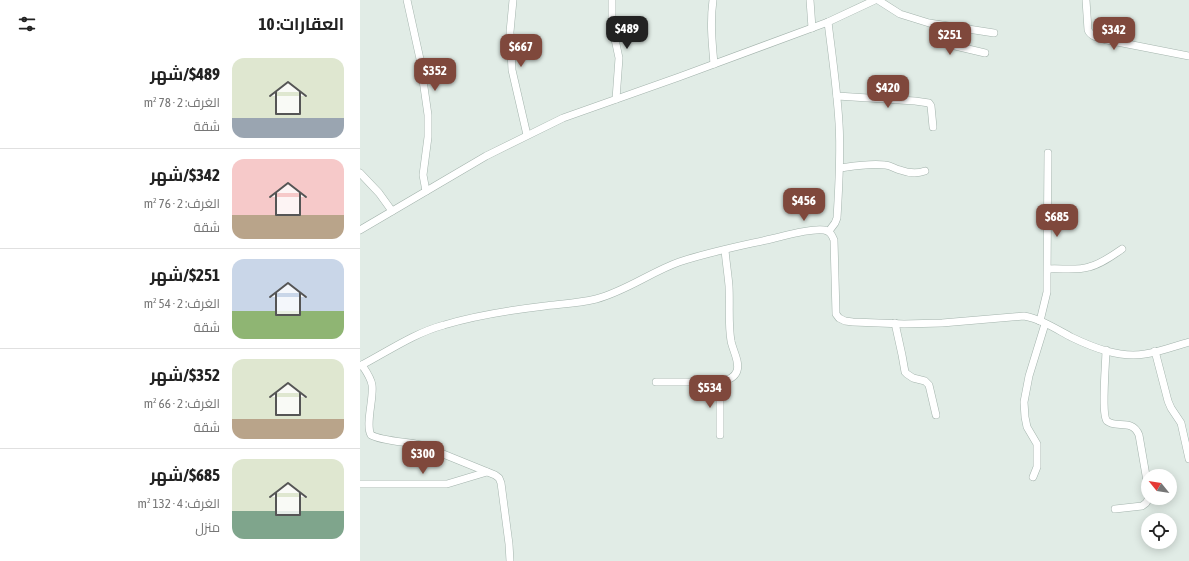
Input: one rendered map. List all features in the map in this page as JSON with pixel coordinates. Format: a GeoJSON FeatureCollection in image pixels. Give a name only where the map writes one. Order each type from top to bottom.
{"type":"FeatureCollection","features":[{"type":"Feature","properties":{"kind":"street"},"geometry":{"type":"LineString","coordinates":[[407,0],[425,84],[428,115],[428,137],[423,175],[426,191]]}},
{"type":"Feature","properties":{"kind":"street"},"geometry":{"type":"LineString","coordinates":[[513,0],[510,32],[512,70],[527,135]]}},
{"type":"Feature","properties":{"kind":"street"},"geometry":{"type":"LineString","coordinates":[[612,0],[612,25],[620,58],[616,99]]}},
{"type":"Feature","properties":{"kind":"street"},"geometry":{"type":"LineString","coordinates":[[713,0],[711,33],[714,64]]}},
{"type":"Feature","properties":{"kind":"street"},"geometry":{"type":"LineString","coordinates":[[810,0],[812,28]]}},
{"type":"Feature","properties":{"kind":"street"},"geometry":{"type":"LineString","coordinates":[[360,230],[486,156],[563,118],[828,22],[860,4],[877,0],[904,15],[929,23],[994,32]]}},
{"type":"Feature","properties":{"kind":"street"},"geometry":{"type":"LineString","coordinates":[[1086,0],[1088,30],[1090,34],[1095,37],[1189,56]]}},
{"type":"Feature","properties":{"kind":"street"},"geometry":{"type":"LineString","coordinates":[[828,22],[837,96],[840,168],[837,218],[829,231]]}},
{"type":"Feature","properties":{"kind":"street"},"geometry":{"type":"LineString","coordinates":[[951,26],[951,45],[986,53]]}},
{"type":"Feature","properties":{"kind":"street"},"geometry":{"type":"LineString","coordinates":[[837,96],[929,103],[931,106],[933,128]]}},
{"type":"Feature","properties":{"kind":"street"},"geometry":{"type":"LineString","coordinates":[[1033,478],[1037,467],[1037,450],[1036,444],[1027,427],[1024,402],[1029,376],[1043,323],[1047,292],[1048,153]]}},
{"type":"Feature","properties":{"kind":"street"},"geometry":{"type":"LineString","coordinates":[[840,168],[878,164],[887,165],[907,172],[925,172]]}},
{"type":"Feature","properties":{"kind":"street"},"geometry":{"type":"LineString","coordinates":[[360,173],[392,211]]}},
{"type":"Feature","properties":{"kind":"street"},"geometry":{"type":"LineString","coordinates":[[510,561],[501,483],[499,478],[495,475],[421,445],[410,442],[382,439],[371,435],[369,432],[369,424],[372,387],[370,378],[361,366],[423,332],[443,325],[473,317],[585,302],[597,299],[680,262],[797,233],[818,230],[829,231],[834,240],[836,314],[839,318],[845,321],[942,323],[1018,316],[1032,318],[1077,339],[1119,354],[1145,354],[1189,342]]}},
{"type":"Feature","properties":{"kind":"street"},"geometry":{"type":"LineString","coordinates":[[1048,269],[1089,267],[1122,249]]}},
{"type":"Feature","properties":{"kind":"street"},"geometry":{"type":"LineString","coordinates":[[656,382],[720,382],[728,380],[736,373],[738,368],[731,342],[729,284],[725,250]]}},
{"type":"Feature","properties":{"kind":"street"},"geometry":{"type":"LineString","coordinates":[[895,323],[905,372],[913,378],[929,385],[936,415]]}},
{"type":"Feature","properties":{"kind":"street"},"geometry":{"type":"LineString","coordinates":[[1106,350],[1104,416],[1107,421],[1127,425],[1137,431],[1145,469]]}},
{"type":"Feature","properties":{"kind":"street"},"geometry":{"type":"LineString","coordinates":[[1155,351],[1168,401],[1181,423],[1189,459]]}},
{"type":"Feature","properties":{"kind":"street"},"geometry":{"type":"LineString","coordinates":[[720,382],[720,435]]}},
{"type":"Feature","properties":{"kind":"street"},"geometry":{"type":"LineString","coordinates":[[360,484],[446,484],[487,472]]}},
{"type":"Feature","properties":{"kind":"street"},"geometry":{"type":"LineString","coordinates":[[1115,509],[1143,505]]}}]}
